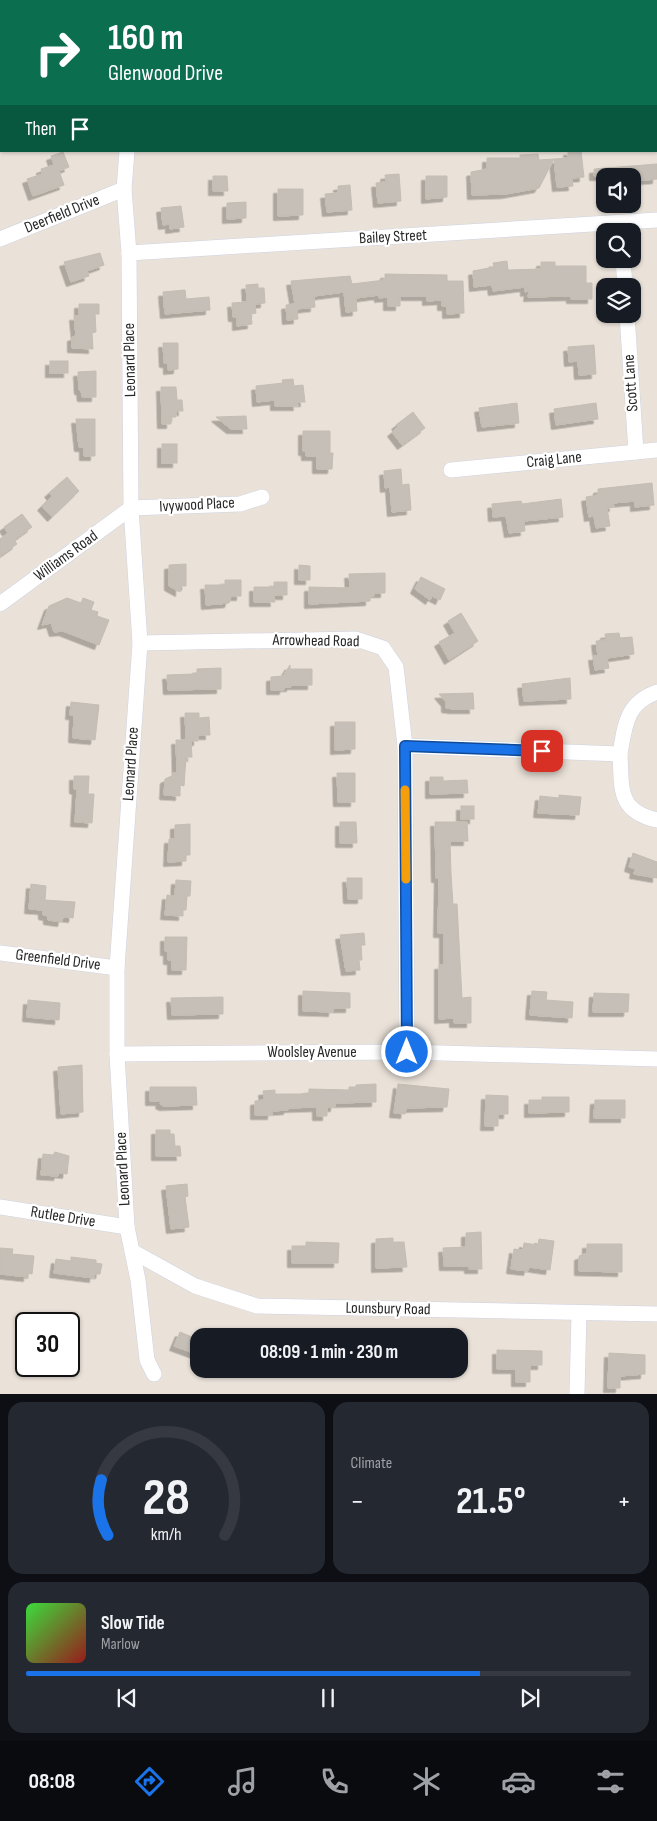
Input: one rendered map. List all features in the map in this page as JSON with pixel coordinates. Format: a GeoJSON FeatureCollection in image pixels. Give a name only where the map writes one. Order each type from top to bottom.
{"type":"FeatureCollection","features":[{"type":"Feature","properties":{"kind":"street","name":"Leonard Place"},"geometry":{"type":"LineString","coordinates":[[127,152],[124,189],[129,253],[131,508],[140,643],[117,968],[117,1054],[127,1227],[138,1280],[147,1360],[154,1374]]}},
{"type":"Feature","properties":{"kind":"street","name":"Deerfield Drive"},"geometry":{"type":"LineString","coordinates":[[0,239],[124,189]]}},
{"type":"Feature","properties":{"kind":"street","name":"Bailey Street"},"geometry":{"type":"LineString","coordinates":[[641,224],[657,220]]}},
{"type":"Feature","properties":{"kind":"street","name":"Bailey Street"},"geometry":{"type":"LineString","coordinates":[[129,253],[596,229]]}},
{"type":"Feature","properties":{"kind":"street","name":"Scott Lane"},"geometry":{"type":"LineString","coordinates":[[628,323],[636,452]]}},
{"type":"Feature","properties":{"kind":"street","name":"Craig Lane"},"geometry":{"type":"LineString","coordinates":[[451,470],[657,450]]}},
{"type":"Feature","properties":{"kind":"street","name":"Ivywood Place"},"geometry":{"type":"LineString","coordinates":[[131,508],[240,504],[262,497]]}},
{"type":"Feature","properties":{"kind":"street","name":"Williams Road"},"geometry":{"type":"LineString","coordinates":[[0,604],[131,508]]}},
{"type":"Feature","properties":{"kind":"street","name":"Arrowhead Road"},"geometry":{"type":"LineString","coordinates":[[140,643],[356,639],[383,648],[396,667],[405,746],[407,1052]]}},
{"type":"Feature","properties":{"kind":"street"},"geometry":{"type":"LineString","coordinates":[[657,692],[648,695],[636,705],[627,717],[620,754],[622,791],[629,806],[639,816],[657,820]]}},
{"type":"Feature","properties":{"kind":"street"},"geometry":{"type":"LineString","coordinates":[[405,746],[620,754]]}},
{"type":"Feature","properties":{"kind":"street","name":"Greenfield Drive"},"geometry":{"type":"LineString","coordinates":[[0,953],[117,968]]}},
{"type":"Feature","properties":{"kind":"street","name":"Woolsley Avenue"},"geometry":{"type":"LineString","coordinates":[[117,1054],[407,1052],[657,1059]]}},
{"type":"Feature","properties":{"kind":"street","name":"Rutlee Drive"},"geometry":{"type":"LineString","coordinates":[[0,1207],[127,1227]]}},
{"type":"Feature","properties":{"kind":"street","name":"Lounsbury Road"},"geometry":{"type":"LineString","coordinates":[[132,1251],[195,1286],[257,1306],[657,1314]]}},
{"type":"Feature","properties":{"kind":"street"},"geometry":{"type":"LineString","coordinates":[[577,1394],[579,1313]]}},
{"type":"Feature","properties":{"kind":"building"},"geometry":{"type":"Polygon","coordinates":[[[63,152],[69,167],[59,171],[64,185],[33,196],[27,179],[42,174],[41,169],[54,165],[51,156],[63,152]]]}},
{"type":"Feature","properties":{"kind":"building"},"geometry":{"type":"Polygon","coordinates":[[[568,152],[581,152],[584,177],[572,178],[573,186],[557,187],[554,159],[568,158],[568,152]]]}},
{"type":"Feature","properties":{"kind":"building"},"geometry":{"type":"Polygon","coordinates":[[[538,154],[539,160],[554,159],[539,188],[506,194],[472,195],[471,172],[487,169],[487,158],[520,158],[520,155],[538,154]]]}},
{"type":"Feature","properties":{"kind":"building"},"geometry":{"type":"Polygon","coordinates":[[[657,164],[657,179],[641,180],[641,168],[607,168],[657,164]]]}},
{"type":"Feature","properties":{"kind":"building"},"geometry":{"type":"Polygon","coordinates":[[[399,174],[401,201],[378,203],[376,183],[386,182],[385,175],[399,174]]]}},
{"type":"Feature","properties":{"kind":"building"},"geometry":{"type":"Polygon","coordinates":[[[213,176],[227,176],[228,191],[213,191],[213,176]]]}},
{"type":"Feature","properties":{"kind":"building"},"geometry":{"type":"Polygon","coordinates":[[[426,176],[447,176],[447,197],[426,199],[426,176]]]}},
{"type":"Feature","properties":{"kind":"building"},"geometry":{"type":"Polygon","coordinates":[[[350,185],[352,210],[327,212],[325,194],[338,193],[338,186],[350,185]]]}},
{"type":"Feature","properties":{"kind":"building"},"geometry":{"type":"Polygon","coordinates":[[[278,189],[303,189],[303,215],[278,216],[278,189]]]}},
{"type":"Feature","properties":{"kind":"building"},"geometry":{"type":"Polygon","coordinates":[[[246,202],[246,218],[227,219],[227,203],[246,202]]]}},
{"type":"Feature","properties":{"kind":"building"},"geometry":{"type":"Polygon","coordinates":[[[181,206],[184,227],[170,229],[170,224],[163,225],[161,208],[181,206]]]}},
{"type":"Feature","properties":{"kind":"building"},"geometry":{"type":"Polygon","coordinates":[[[100,253],[104,265],[87,271],[89,276],[71,282],[64,262],[100,253]]]}},
{"type":"Feature","properties":{"kind":"building"},"geometry":{"type":"Polygon","coordinates":[[[507,261],[508,270],[541,269],[541,262],[555,262],[555,266],[586,266],[586,283],[592,283],[592,299],[571,299],[571,296],[528,297],[529,291],[525,292],[525,287],[493,291],[492,285],[474,287],[473,271],[494,267],[493,263],[507,261]]]}},
{"type":"Feature","properties":{"kind":"building"},"geometry":{"type":"Polygon","coordinates":[[[385,274],[447,275],[447,281],[463,281],[464,313],[447,314],[447,306],[442,306],[442,300],[427,301],[427,296],[400,296],[400,306],[388,306],[388,297],[379,298],[379,295],[356,298],[357,311],[346,312],[344,292],[314,296],[315,307],[297,309],[298,319],[287,320],[286,305],[295,304],[291,281],[350,276],[352,284],[385,280],[385,274]]]}},
{"type":"Feature","properties":{"kind":"building"},"geometry":{"type":"Polygon","coordinates":[[[258,284],[258,288],[264,288],[265,303],[255,304],[256,313],[251,314],[252,324],[237,326],[237,317],[233,317],[232,303],[247,302],[246,285],[258,284]]]}},
{"type":"Feature","properties":{"kind":"building"},"geometry":{"type":"Polygon","coordinates":[[[185,290],[186,299],[209,297],[210,310],[165,314],[163,292],[185,290]]]}},
{"type":"Feature","properties":{"kind":"building"},"geometry":{"type":"Polygon","coordinates":[[[79,304],[99,304],[99,314],[95,314],[96,332],[92,333],[93,349],[72,348],[72,337],[76,336],[74,316],[79,316],[79,304]]]}},
{"type":"Feature","properties":{"kind":"building"},"geometry":{"type":"Polygon","coordinates":[[[163,343],[178,343],[178,369],[168,370],[168,363],[164,363],[163,343]]]}},
{"type":"Feature","properties":{"kind":"building"},"geometry":{"type":"Polygon","coordinates":[[[594,345],[596,374],[579,375],[578,361],[569,362],[568,347],[594,345]]]}},
{"type":"Feature","properties":{"kind":"building"},"geometry":{"type":"Polygon","coordinates":[[[50,361],[68,361],[68,373],[50,373],[50,361]]]}},
{"type":"Feature","properties":{"kind":"building"},"geometry":{"type":"Polygon","coordinates":[[[96,371],[96,397],[82,397],[81,390],[79,390],[78,372],[96,371]]]}},
{"type":"Feature","properties":{"kind":"building"},"geometry":{"type":"Polygon","coordinates":[[[293,379],[294,386],[303,385],[305,402],[297,402],[298,406],[275,406],[275,400],[257,402],[256,386],[283,383],[282,380],[293,379]]]}},
{"type":"Feature","properties":{"kind":"building"},"geometry":{"type":"Polygon","coordinates":[[[161,387],[176,387],[177,400],[182,400],[183,411],[176,411],[176,417],[171,417],[171,424],[162,424],[161,387]]]}},
{"type":"Feature","properties":{"kind":"building"},"geometry":{"type":"Polygon","coordinates":[[[517,403],[519,423],[482,427],[479,408],[517,403]]]}},
{"type":"Feature","properties":{"kind":"building"},"geometry":{"type":"Polygon","coordinates":[[[596,403],[598,419],[556,425],[554,409],[596,403]]]}},
{"type":"Feature","properties":{"kind":"building"},"geometry":{"type":"Polygon","coordinates":[[[413,412],[425,428],[402,445],[392,432],[398,427],[396,425],[413,412]]]}},
{"type":"Feature","properties":{"kind":"building"},"geometry":{"type":"Polygon","coordinates":[[[246,416],[247,429],[231,429],[216,417],[246,416]]]}},
{"type":"Feature","properties":{"kind":"building"},"geometry":{"type":"Polygon","coordinates":[[[76,419],[95,419],[95,456],[84,456],[84,447],[79,447],[76,419]]]}},
{"type":"Feature","properties":{"kind":"building"},"geometry":{"type":"Polygon","coordinates":[[[303,431],[330,431],[330,453],[333,453],[332,469],[317,469],[317,456],[306,456],[306,451],[303,451],[303,431]]]}},
{"type":"Feature","properties":{"kind":"building"},"geometry":{"type":"Polygon","coordinates":[[[162,444],[177,444],[177,463],[162,463],[162,444]]]}},
{"type":"Feature","properties":{"kind":"building"},"geometry":{"type":"Polygon","coordinates":[[[401,469],[402,485],[409,484],[411,510],[392,512],[390,487],[385,488],[384,471],[401,469]]]}},
{"type":"Feature","properties":{"kind":"building"},"geometry":{"type":"Polygon","coordinates":[[[67,477],[79,491],[52,517],[42,506],[52,496],[49,493],[67,477]]]}},
{"type":"Feature","properties":{"kind":"building"},"geometry":{"type":"Polygon","coordinates":[[[652,483],[654,505],[635,507],[635,501],[613,503],[614,507],[607,508],[610,526],[596,528],[594,516],[589,517],[586,497],[598,495],[598,489],[652,483]]]}},
{"type":"Feature","properties":{"kind":"building"},"geometry":{"type":"Polygon","coordinates":[[[561,499],[563,517],[524,521],[525,531],[509,533],[506,516],[493,517],[492,504],[521,501],[522,504],[561,499]]]}},
{"type":"Feature","properties":{"kind":"building"},"geometry":{"type":"Polygon","coordinates":[[[22,514],[32,527],[14,540],[17,544],[0,556],[0,539],[8,533],[4,527],[22,514]]]}},
{"type":"Feature","properties":{"kind":"building"},"geometry":{"type":"Polygon","coordinates":[[[186,564],[186,586],[180,586],[180,592],[169,586],[169,565],[186,564]]]}},
{"type":"Feature","properties":{"kind":"building"},"geometry":{"type":"Polygon","coordinates":[[[299,565],[310,566],[310,580],[299,580],[299,565]]]}},
{"type":"Feature","properties":{"kind":"building"},"geometry":{"type":"Polygon","coordinates":[[[385,573],[385,593],[374,593],[374,596],[370,596],[370,601],[309,604],[309,587],[350,588],[349,574],[385,573]]]}},
{"type":"Feature","properties":{"kind":"building"},"geometry":{"type":"Polygon","coordinates":[[[421,577],[445,589],[440,600],[432,596],[430,600],[415,589],[421,577]]]}},
{"type":"Feature","properties":{"kind":"building"},"geometry":{"type":"Polygon","coordinates":[[[225,580],[241,580],[241,596],[231,596],[229,603],[206,605],[205,585],[225,585],[225,580]]]}},
{"type":"Feature","properties":{"kind":"building"},"geometry":{"type":"Polygon","coordinates":[[[274,582],[287,582],[287,595],[274,595],[275,602],[254,602],[254,587],[274,587],[274,582]]]}},
{"type":"Feature","properties":{"kind":"building"},"geometry":{"type":"Polygon","coordinates":[[[67,598],[81,603],[83,598],[94,602],[91,610],[98,612],[97,616],[109,620],[99,645],[63,631],[54,632],[51,623],[42,625],[49,606],[67,598]]]}},
{"type":"Feature","properties":{"kind":"building"},"geometry":{"type":"Polygon","coordinates":[[[461,613],[478,641],[449,660],[439,642],[455,633],[448,621],[461,613]]]}},
{"type":"Feature","properties":{"kind":"building"},"geometry":{"type":"Polygon","coordinates":[[[619,633],[620,638],[632,637],[634,654],[607,658],[609,668],[595,670],[593,656],[598,656],[596,641],[606,640],[605,634],[619,633]]]}},
{"type":"Feature","properties":{"kind":"building"},"geometry":{"type":"Polygon","coordinates":[[[290,665],[290,669],[312,669],[312,685],[291,685],[291,687],[284,687],[284,690],[271,690],[271,677],[283,676],[290,665]]]}},
{"type":"Feature","properties":{"kind":"building"},"geometry":{"type":"Polygon","coordinates":[[[221,668],[221,689],[168,690],[167,675],[192,674],[197,673],[197,669],[221,668]]]}},
{"type":"Feature","properties":{"kind":"building"},"geometry":{"type":"Polygon","coordinates":[[[570,678],[571,699],[524,701],[522,684],[570,678]]]}},
{"type":"Feature","properties":{"kind":"building"},"geometry":{"type":"Polygon","coordinates":[[[473,693],[474,709],[446,708],[446,702],[439,694],[473,693]]]}},
{"type":"Feature","properties":{"kind":"building"},"geometry":{"type":"Polygon","coordinates":[[[71,702],[99,705],[95,740],[73,738],[74,715],[70,715],[71,702]]]}},
{"type":"Feature","properties":{"kind":"building"},"geometry":{"type":"Polygon","coordinates":[[[185,713],[199,713],[199,718],[209,717],[210,735],[198,735],[198,741],[191,741],[192,757],[186,757],[184,786],[180,785],[180,796],[164,795],[165,779],[172,776],[173,773],[177,773],[176,740],[186,740],[185,713]]]}},
{"type":"Feature","properties":{"kind":"building"},"geometry":{"type":"Polygon","coordinates":[[[335,722],[355,722],[355,749],[335,750],[335,722]]]}},
{"type":"Feature","properties":{"kind":"building"},"geometry":{"type":"Polygon","coordinates":[[[337,773],[355,773],[355,802],[338,802],[337,773]]]}},
{"type":"Feature","properties":{"kind":"building"},"geometry":{"type":"Polygon","coordinates":[[[74,776],[89,776],[88,794],[94,794],[92,823],[75,822],[77,790],[74,789],[74,776]]]}},
{"type":"Feature","properties":{"kind":"building"},"geometry":{"type":"Polygon","coordinates":[[[430,777],[443,777],[443,781],[467,780],[468,793],[430,794],[430,777]]]}},
{"type":"Feature","properties":{"kind":"building"},"geometry":{"type":"Polygon","coordinates":[[[559,795],[581,797],[579,815],[538,813],[540,796],[559,798],[559,795]]]}},
{"type":"Feature","properties":{"kind":"building"},"geometry":{"type":"Polygon","coordinates":[[[461,806],[474,806],[474,819],[461,819],[461,806]]]}},
{"type":"Feature","properties":{"kind":"building"},"geometry":{"type":"Polygon","coordinates":[[[340,822],[356,822],[357,843],[340,843],[340,822]]]}},
{"type":"Feature","properties":{"kind":"building"},"geometry":{"type":"Polygon","coordinates":[[[435,822],[467,822],[468,841],[450,841],[453,904],[457,904],[462,998],[471,997],[471,1023],[454,1023],[454,1018],[439,1019],[439,965],[444,965],[444,933],[438,933],[439,878],[436,878],[435,822]]]}},
{"type":"Feature","properties":{"kind":"building"},"geometry":{"type":"Polygon","coordinates":[[[190,824],[190,855],[186,855],[186,861],[168,862],[169,839],[175,839],[175,825],[190,824]]]}},
{"type":"Feature","properties":{"kind":"building"},"geometry":{"type":"Polygon","coordinates":[[[633,853],[657,862],[657,878],[634,874],[635,869],[629,867],[633,853]]]}},
{"type":"Feature","properties":{"kind":"building"},"geometry":{"type":"Polygon","coordinates":[[[347,878],[362,878],[362,899],[348,899],[347,878]]]}},
{"type":"Feature","properties":{"kind":"building"},"geometry":{"type":"Polygon","coordinates":[[[176,880],[191,881],[190,896],[187,896],[186,910],[183,910],[183,916],[165,915],[167,895],[175,896],[176,880]]]}},
{"type":"Feature","properties":{"kind":"building"},"geometry":{"type":"Polygon","coordinates":[[[31,884],[46,886],[45,900],[75,902],[73,918],[63,917],[62,922],[48,920],[48,916],[43,915],[43,910],[29,909],[31,884]]]}},
{"type":"Feature","properties":{"kind":"building"},"geometry":{"type":"Polygon","coordinates":[[[364,933],[365,945],[361,945],[362,960],[359,960],[360,970],[346,971],[340,935],[364,933]]]}},
{"type":"Feature","properties":{"kind":"building"},"geometry":{"type":"Polygon","coordinates":[[[165,937],[187,937],[186,970],[172,970],[172,960],[168,960],[168,951],[165,951],[165,937]]]}},
{"type":"Feature","properties":{"kind":"building"},"geometry":{"type":"Polygon","coordinates":[[[303,991],[350,993],[350,1008],[333,1008],[333,1012],[303,1011],[303,991]]]}},
{"type":"Feature","properties":{"kind":"building"},"geometry":{"type":"Polygon","coordinates":[[[532,991],[547,992],[546,1000],[573,1002],[572,1018],[530,1015],[532,991]]]}},
{"type":"Feature","properties":{"kind":"building"},"geometry":{"type":"Polygon","coordinates":[[[594,993],[629,994],[628,1012],[593,1012],[594,993]]]}},
{"type":"Feature","properties":{"kind":"building"},"geometry":{"type":"Polygon","coordinates":[[[223,997],[223,1014],[172,1015],[171,998],[223,997]]]}},
{"type":"Feature","properties":{"kind":"building"},"geometry":{"type":"Polygon","coordinates":[[[28,1000],[60,1003],[59,1020],[27,1017],[28,1000]]]}},
{"type":"Feature","properties":{"kind":"building"},"geometry":{"type":"Polygon","coordinates":[[[82,1065],[83,1112],[61,1114],[58,1067],[82,1065]]]}},
{"type":"Feature","properties":{"kind":"building"},"geometry":{"type":"Polygon","coordinates":[[[376,1084],[376,1102],[335,1103],[335,1107],[327,1107],[327,1116],[317,1116],[317,1107],[288,1108],[288,1110],[272,1111],[272,1115],[255,1115],[255,1101],[264,1100],[263,1091],[275,1090],[275,1094],[300,1094],[309,1093],[309,1089],[349,1090],[349,1087],[356,1087],[356,1085],[376,1084]]]}},
{"type":"Feature","properties":{"kind":"building"},"geometry":{"type":"Polygon","coordinates":[[[398,1084],[449,1089],[447,1107],[406,1108],[405,1114],[394,1113],[398,1084]]]}},
{"type":"Feature","properties":{"kind":"building"},"geometry":{"type":"Polygon","coordinates":[[[150,1087],[196,1087],[197,1105],[164,1106],[160,1104],[161,1101],[150,1101],[150,1087]]]}},
{"type":"Feature","properties":{"kind":"building"},"geometry":{"type":"Polygon","coordinates":[[[486,1095],[508,1096],[508,1114],[498,1114],[498,1126],[485,1126],[486,1095]]]}},
{"type":"Feature","properties":{"kind":"building"},"geometry":{"type":"Polygon","coordinates":[[[542,1097],[569,1097],[569,1112],[529,1113],[529,1100],[542,1100],[542,1097]]]}},
{"type":"Feature","properties":{"kind":"building"},"geometry":{"type":"Polygon","coordinates":[[[595,1100],[625,1100],[625,1118],[594,1118],[595,1100]]]}},
{"type":"Feature","properties":{"kind":"building"},"geometry":{"type":"Polygon","coordinates":[[[156,1130],[170,1130],[170,1134],[174,1134],[175,1146],[180,1146],[181,1156],[156,1156],[156,1130]]]}},
{"type":"Feature","properties":{"kind":"building"},"geometry":{"type":"Polygon","coordinates":[[[55,1152],[69,1156],[67,1174],[59,1173],[58,1176],[41,1175],[43,1154],[53,1155],[55,1152]]]}},
{"type":"Feature","properties":{"kind":"building"},"geometry":{"type":"Polygon","coordinates":[[[187,1184],[188,1196],[185,1197],[189,1227],[171,1229],[166,1186],[187,1184]]]}},
{"type":"Feature","properties":{"kind":"building"},"geometry":{"type":"Polygon","coordinates":[[[481,1232],[482,1269],[469,1269],[469,1266],[444,1266],[443,1248],[466,1247],[466,1233],[481,1232]]]}},
{"type":"Feature","properties":{"kind":"building"},"geometry":{"type":"Polygon","coordinates":[[[393,1238],[393,1242],[404,1242],[407,1267],[376,1268],[376,1239],[393,1238]]]}},
{"type":"Feature","properties":{"kind":"building"},"geometry":{"type":"Polygon","coordinates":[[[539,1239],[554,1241],[550,1270],[529,1267],[528,1271],[511,1269],[514,1249],[523,1250],[524,1243],[538,1245],[539,1239]]]}},
{"type":"Feature","properties":{"kind":"building"},"geometry":{"type":"Polygon","coordinates":[[[306,1242],[339,1243],[338,1263],[292,1263],[292,1246],[306,1246],[306,1242]]]}},
{"type":"Feature","properties":{"kind":"building"},"geometry":{"type":"Polygon","coordinates":[[[587,1244],[622,1244],[622,1272],[579,1271],[579,1256],[587,1253],[587,1244]]]}},
{"type":"Feature","properties":{"kind":"building"},"geometry":{"type":"Polygon","coordinates":[[[0,1248],[13,1249],[12,1254],[34,1256],[32,1274],[28,1273],[28,1277],[0,1274],[0,1248]]]}},
{"type":"Feature","properties":{"kind":"building"},"geometry":{"type":"Polygon","coordinates":[[[71,1257],[96,1260],[96,1263],[102,1264],[100,1274],[94,1274],[94,1278],[54,1273],[56,1259],[71,1261],[71,1257]]]}},
{"type":"Feature","properties":{"kind":"building"},"geometry":{"type":"Polygon","coordinates":[[[180,1332],[190,1336],[190,1352],[174,1346],[180,1332]]]}},
{"type":"Feature","properties":{"kind":"building"},"geometry":{"type":"Polygon","coordinates":[[[497,1350],[542,1351],[542,1365],[530,1365],[530,1382],[516,1382],[516,1369],[497,1369],[497,1350]]]}},
{"type":"Feature","properties":{"kind":"building"},"geometry":{"type":"Polygon","coordinates":[[[609,1353],[645,1355],[645,1374],[620,1376],[620,1388],[608,1388],[609,1353]]]}},
{"type":"Feature","properties":{"kind":"slow traffic"},"geometry":{"type":"LineString","coordinates":[[405,790],[406,879]]}},
{"type":"Feature","properties":{"kind":"route"},"geometry":{"type":"LineString","coordinates":[[407,1052],[405,746],[542,751]]}}]}
